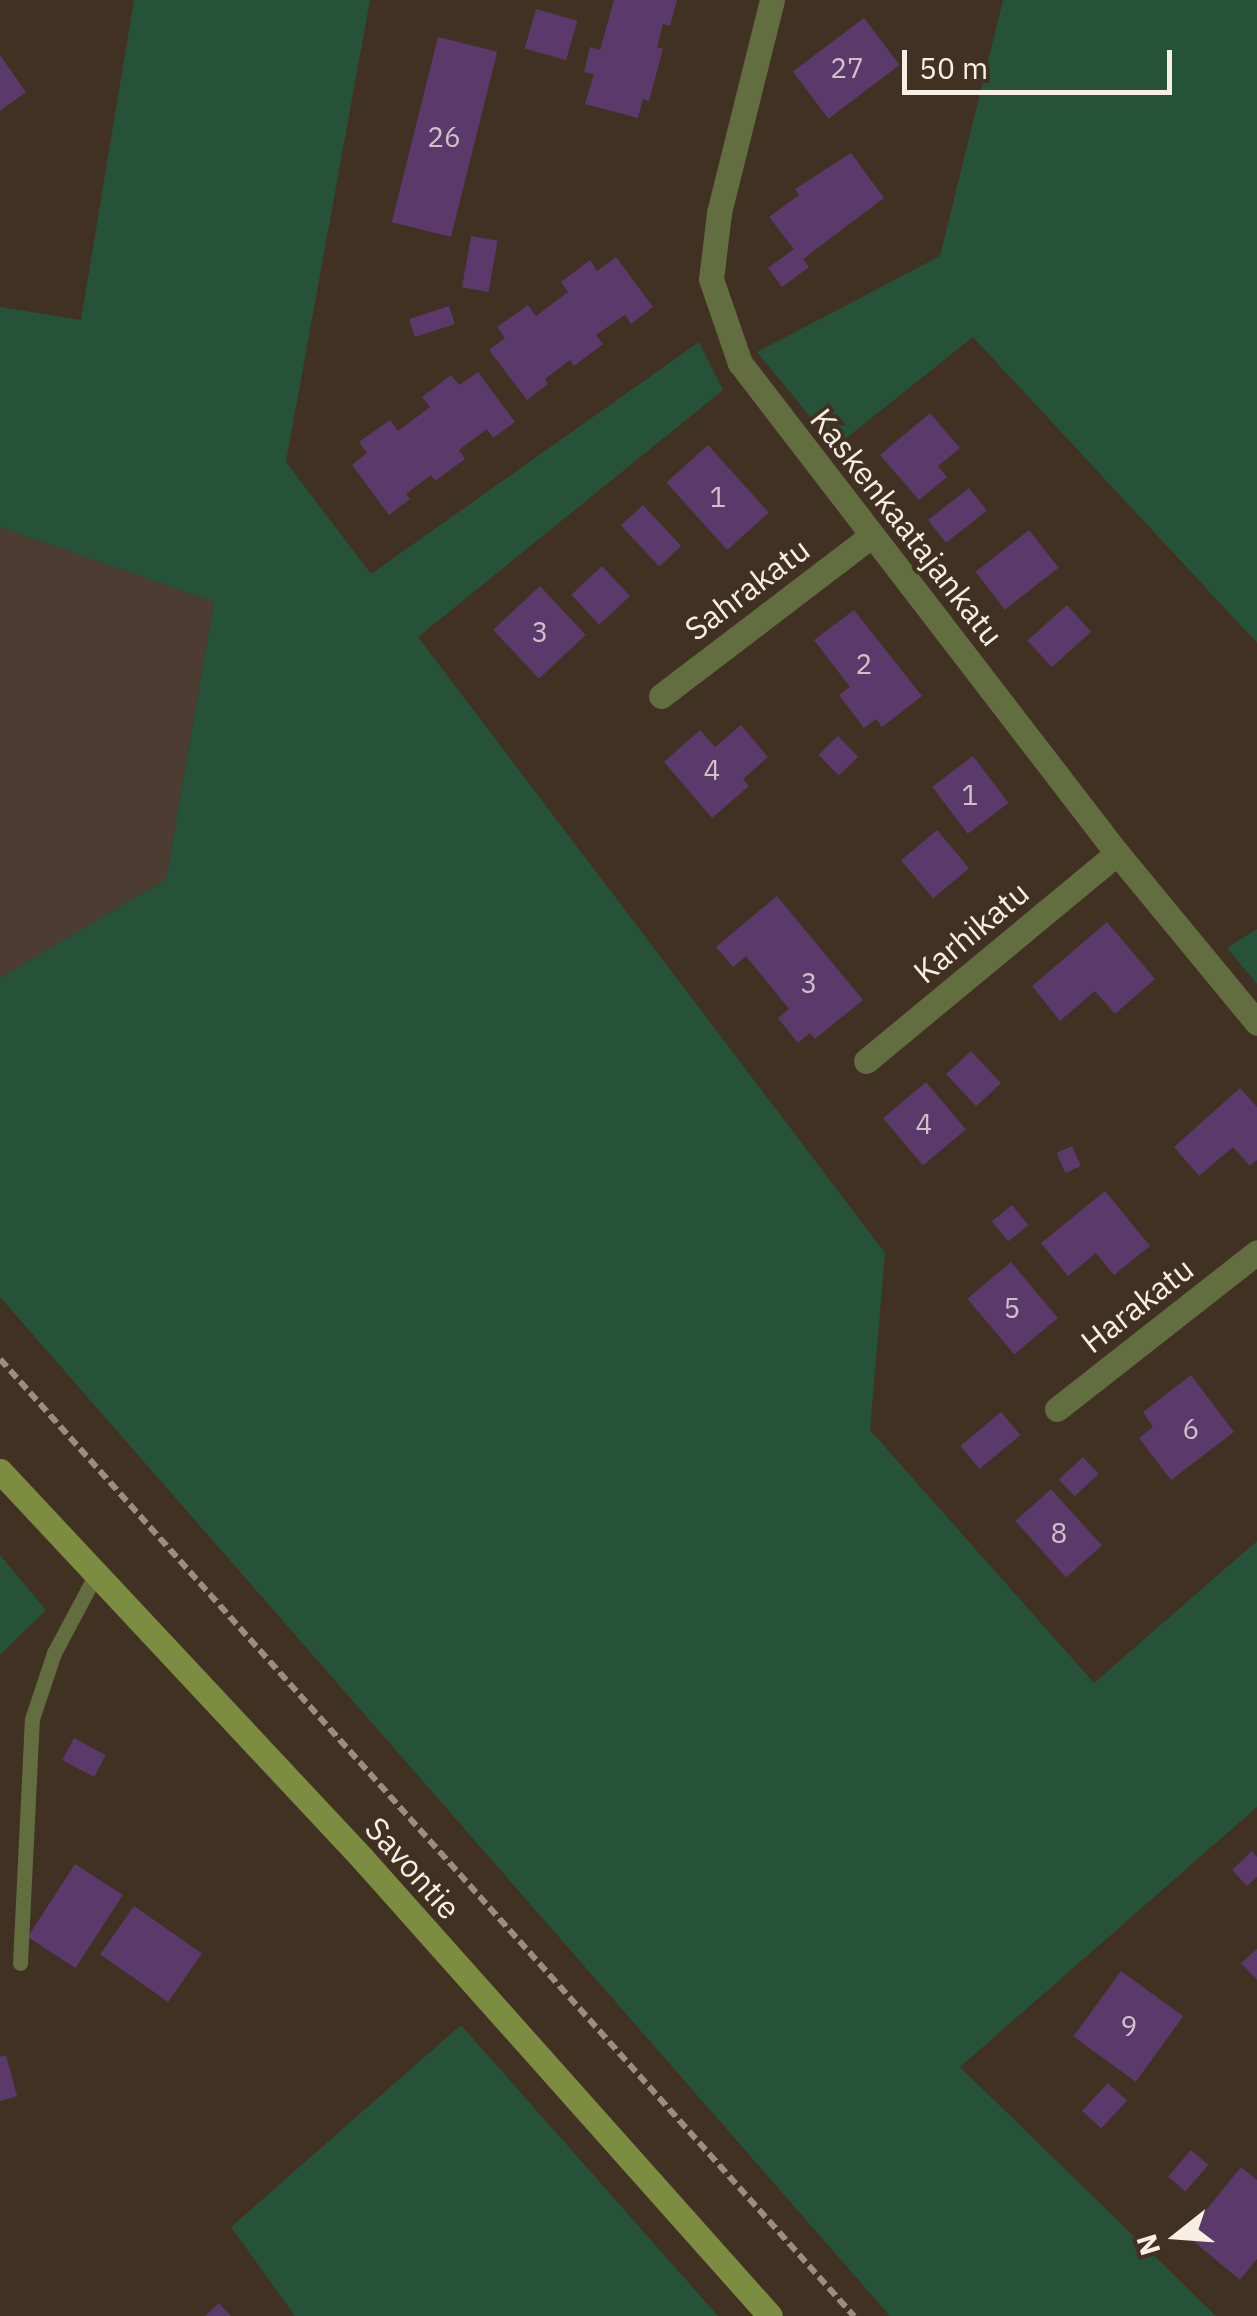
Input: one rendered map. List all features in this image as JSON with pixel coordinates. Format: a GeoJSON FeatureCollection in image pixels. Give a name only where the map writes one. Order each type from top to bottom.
{"type":"FeatureCollection","features":[{"type":"Feature","properties":{"kind":"main road","name":"Savontie"},"geometry":{"type":"LineString","coordinates":[[0,1471],[362,1858],[770,2316]]}},
{"type":"Feature","properties":{"kind":"street","name":"Kaskenkaatajankatu"},"geometry":{"type":"LineString","coordinates":[[772,0],[719,212],[711,279],[740,363],[1118,853],[1257,1024]]}},
{"type":"Feature","properties":{"kind":"street","name":"Sahrakatu"},"geometry":{"type":"LineString","coordinates":[[661,696],[872,535]]}},
{"type":"Feature","properties":{"kind":"street","name":"Karhikatu"},"geometry":{"type":"LineString","coordinates":[[866,1061],[1118,853]]}},
{"type":"Feature","properties":{"kind":"street","name":"Harakatu"},"geometry":{"type":"LineString","coordinates":[[1058,1409],[1257,1252]]}},
{"type":"Feature","properties":{"kind":"lane"},"geometry":{"type":"LineString","coordinates":[[20,1963],[32,1718],[54,1653],[95,1576]]}},
{"type":"Feature","properties":{"kind":"path"},"geometry":{"type":"LineString","coordinates":[[0,1359],[854,2316]]}},
{"type":"Feature","properties":{"kind":"shaded area"},"geometry":{"type":"Polygon","coordinates":[[[0,527],[214,602],[166,879],[0,978],[0,527]]]}},
{"type":"Feature","properties":{"kind":"green space"},"geometry":{"type":"Polygon","coordinates":[[[134,0],[370,0],[286,462],[371,574],[699,342],[723,390],[418,637],[885,1253],[870,1430],[1094,1683],[1257,1541],[1257,1807],[960,2067],[1216,2316],[890,2316],[0,1297],[0,978],[166,879],[214,602],[0,527],[0,307],[81,320],[134,0]]]}},
{"type":"Feature","properties":{"kind":"green space"},"geometry":{"type":"Polygon","coordinates":[[[1003,0],[1257,0],[1257,643],[973,337],[835,447],[757,352],[940,256],[1003,0]]]}},
{"type":"Feature","properties":{"kind":"green space"},"geometry":{"type":"Polygon","coordinates":[[[1257,929],[1257,984],[1227,948],[1257,929]]]}},
{"type":"Feature","properties":{"kind":"green space"},"geometry":{"type":"Polygon","coordinates":[[[0,1555],[46,1610],[0,1655],[0,1555]]]}},
{"type":"Feature","properties":{"kind":"green space"},"geometry":{"type":"Polygon","coordinates":[[[461,2025],[718,2316],[295,2316],[231,2227],[461,2025]]]}},
{"type":"Feature","properties":{"kind":"building"},"geometry":{"type":"Polygon","coordinates":[[[614,0],[677,0],[670,26],[663,24],[657,47],[663,49],[649,101],[643,99],[638,118],[585,104],[594,74],[584,72],[590,47],[600,50],[614,0]]]}},
{"type":"Feature","properties":{"kind":"building"},"geometry":{"type":"Polygon","coordinates":[[[536,9],[577,21],[566,60],[525,48],[536,9]]]}},
{"type":"Feature","properties":{"kind":"building"},"geometry":{"type":"Polygon","coordinates":[[[864,18],[900,65],[828,119],[793,72],[864,18]]]}},
{"type":"Feature","properties":{"kind":"building"},"geometry":{"type":"Polygon","coordinates":[[[438,37],[497,52],[451,237],[392,222],[438,37]]]}},
{"type":"Feature","properties":{"kind":"building"},"geometry":{"type":"Polygon","coordinates":[[[0,55],[26,92],[0,111],[0,55]]]}},
{"type":"Feature","properties":{"kind":"building"},"geometry":{"type":"Polygon","coordinates":[[[851,153],[884,198],[803,259],[809,267],[782,287],[768,268],[794,249],[769,217],[799,195],[795,189],[851,153]]]}},
{"type":"Feature","properties":{"kind":"building"},"geometry":{"type":"Polygon","coordinates":[[[471,236],[498,241],[489,292],[462,287],[471,236]]]}},
{"type":"Feature","properties":{"kind":"building"},"geometry":{"type":"Polygon","coordinates":[[[616,257],[653,307],[631,324],[625,315],[596,335],[603,344],[574,366],[570,360],[545,379],[548,384],[527,400],[489,350],[505,338],[497,327],[528,305],[536,316],[568,292],[561,282],[590,260],[597,271],[616,257]]]}},
{"type":"Feature","properties":{"kind":"building"},"geometry":{"type":"Polygon","coordinates":[[[449,306],[455,324],[415,337],[409,319],[449,306]]]}},
{"type":"Feature","properties":{"kind":"building"},"geometry":{"type":"Polygon","coordinates":[[[478,372],[515,422],[493,438],[487,429],[459,450],[465,459],[435,481],[431,475],[406,494],[410,499],[389,515],[352,465],[367,453],[359,442],[390,420],[398,431],[430,407],[422,397],[451,375],[459,385],[478,372]]]}},
{"type":"Feature","properties":{"kind":"building"},"geometry":{"type":"Polygon","coordinates":[[[930,413],[960,448],[938,466],[947,477],[919,500],[880,455],[930,413]]]}},
{"type":"Feature","properties":{"kind":"building"},"geometry":{"type":"Polygon","coordinates":[[[708,445],[769,513],[727,550],[666,482],[708,445]]]}},
{"type":"Feature","properties":{"kind":"building"},"geometry":{"type":"Polygon","coordinates":[[[969,488],[987,511],[946,543],[928,520],[969,488]]]}},
{"type":"Feature","properties":{"kind":"building"},"geometry":{"type":"Polygon","coordinates":[[[643,505],[681,546],[659,566],[621,525],[643,505]]]}},
{"type":"Feature","properties":{"kind":"building"},"geometry":{"type":"Polygon","coordinates":[[[1029,530],[1059,568],[1005,610],[975,572],[1029,530]]]}},
{"type":"Feature","properties":{"kind":"building"},"geometry":{"type":"Polygon","coordinates":[[[602,566],[630,596],[599,625],[571,595],[602,566]]]}},
{"type":"Feature","properties":{"kind":"building"},"geometry":{"type":"Polygon","coordinates":[[[540,586],[586,635],[539,679],[493,630],[540,586]]]}},
{"type":"Feature","properties":{"kind":"building"},"geometry":{"type":"Polygon","coordinates":[[[1067,605],[1091,632],[1052,667],[1028,640],[1067,605]]]}},
{"type":"Feature","properties":{"kind":"building"},"geometry":{"type":"Polygon","coordinates":[[[854,610],[922,696],[882,727],[876,719],[864,728],[839,695],[850,687],[814,640],[854,610]]]}},
{"type":"Feature","properties":{"kind":"building"},"geometry":{"type":"Polygon","coordinates":[[[741,725],[768,757],[743,779],[749,786],[712,818],[664,762],[700,730],[715,747],[741,725]]]}},
{"type":"Feature","properties":{"kind":"building"},"geometry":{"type":"Polygon","coordinates":[[[838,736],[858,757],[839,776],[819,755],[838,736]]]}},
{"type":"Feature","properties":{"kind":"building"},"geometry":{"type":"Polygon","coordinates":[[[973,756],[1009,803],[968,834],[932,787],[973,756]]]}},
{"type":"Feature","properties":{"kind":"building"},"geometry":{"type":"Polygon","coordinates":[[[937,830],[969,868],[933,899],[901,860],[937,830]]]}},
{"type":"Feature","properties":{"kind":"building"},"geometry":{"type":"Polygon","coordinates":[[[777,896],[863,1000],[815,1039],[810,1033],[798,1043],[778,1018],[789,1009],[746,956],[733,967],[716,947],[777,896]]]}},
{"type":"Feature","properties":{"kind":"building"},"geometry":{"type":"Polygon","coordinates":[[[1107,922],[1155,979],[1115,1014],[1095,991],[1060,1021],[1032,986],[1107,922]]]}},
{"type":"Feature","properties":{"kind":"building"},"geometry":{"type":"Polygon","coordinates":[[[971,1051],[1001,1083],[976,1106],[946,1074],[971,1051]]]}},
{"type":"Feature","properties":{"kind":"building"},"geometry":{"type":"Polygon","coordinates":[[[926,1082],[966,1129],[923,1165],[883,1118],[926,1082]]]}},
{"type":"Feature","properties":{"kind":"building"},"geometry":{"type":"Polygon","coordinates":[[[1240,1088],[1257,1107],[1257,1160],[1250,1166],[1233,1147],[1199,1176],[1174,1147],[1240,1088]]]}},
{"type":"Feature","properties":{"kind":"building"},"geometry":{"type":"Polygon","coordinates":[[[1072,1146],[1081,1166],[1065,1173],[1056,1153],[1072,1146]]]}},
{"type":"Feature","properties":{"kind":"building"},"geometry":{"type":"Polygon","coordinates":[[[1105,1191],[1150,1246],[1114,1275],[1096,1253],[1068,1276],[1041,1243],[1105,1191]]]}},
{"type":"Feature","properties":{"kind":"building"},"geometry":{"type":"Polygon","coordinates":[[[1012,1205],[1028,1225],[1008,1242],[992,1221],[1012,1205]]]}},
{"type":"Feature","properties":{"kind":"building"},"geometry":{"type":"Polygon","coordinates":[[[1011,1262],[1058,1318],[1014,1355],[967,1299],[1011,1262]]]}},
{"type":"Feature","properties":{"kind":"building"},"geometry":{"type":"Polygon","coordinates":[[[1191,1375],[1234,1432],[1171,1480],[1139,1438],[1153,1427],[1143,1412],[1191,1375]]]}},
{"type":"Feature","properties":{"kind":"building"},"geometry":{"type":"Polygon","coordinates":[[[1001,1412],[1020,1435],[980,1469],[960,1446],[1001,1412]]]}},
{"type":"Feature","properties":{"kind":"building"},"geometry":{"type":"Polygon","coordinates":[[[1083,1457],[1099,1474],[1075,1496],[1059,1480],[1083,1457]]]}},
{"type":"Feature","properties":{"kind":"building"},"geometry":{"type":"Polygon","coordinates":[[[1051,1489],[1102,1545],[1066,1578],[1015,1521],[1051,1489]]]}},
{"type":"Feature","properties":{"kind":"building"},"geometry":{"type":"Polygon","coordinates":[[[74,1738],[106,1755],[94,1777],[62,1760],[74,1738]]]}},
{"type":"Feature","properties":{"kind":"building"},"geometry":{"type":"Polygon","coordinates":[[[1252,1851],[1257,1857],[1257,1877],[1247,1886],[1232,1870],[1252,1851]]]}},
{"type":"Feature","properties":{"kind":"building"},"geometry":{"type":"Polygon","coordinates":[[[75,1864],[123,1895],[75,1968],[28,1937],[75,1864]]]}},
{"type":"Feature","properties":{"kind":"building"},"geometry":{"type":"Polygon","coordinates":[[[134,1906],[202,1954],[168,2002],[100,1954],[134,1906]]]}},
{"type":"Feature","properties":{"kind":"building"},"geometry":{"type":"Polygon","coordinates":[[[1257,1949],[1257,1980],[1241,1963],[1257,1949]]]}},
{"type":"Feature","properties":{"kind":"building"},"geometry":{"type":"Polygon","coordinates":[[[1121,1971],[1183,2016],[1136,2082],[1073,2037],[1121,1971]]]}},
{"type":"Feature","properties":{"kind":"building"},"geometry":{"type":"Polygon","coordinates":[[[6,2055],[17,2096],[0,2101],[0,2057],[6,2055]]]}},
{"type":"Feature","properties":{"kind":"building"},"geometry":{"type":"Polygon","coordinates":[[[1108,2083],[1127,2101],[1101,2129],[1082,2111],[1108,2083]]]}},
{"type":"Feature","properties":{"kind":"building"},"geometry":{"type":"Polygon","coordinates":[[[1191,2150],[1208,2165],[1185,2192],[1168,2176],[1191,2150]]]}},
{"type":"Feature","properties":{"kind":"building"},"geometry":{"type":"Polygon","coordinates":[[[1241,2167],[1257,2180],[1257,2259],[1240,2280],[1186,2235],[1241,2167]]]}},
{"type":"Feature","properties":{"kind":"building"},"geometry":{"type":"Polygon","coordinates":[[[219,2303],[231,2316],[205,2316],[219,2303]]]}}]}
